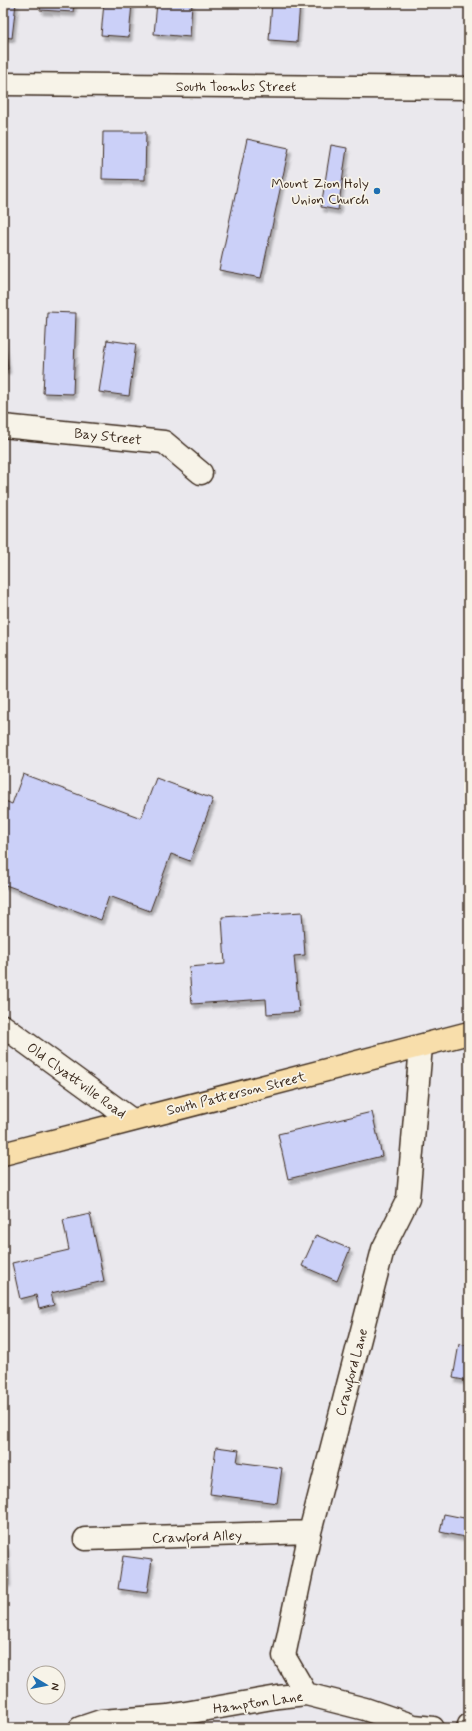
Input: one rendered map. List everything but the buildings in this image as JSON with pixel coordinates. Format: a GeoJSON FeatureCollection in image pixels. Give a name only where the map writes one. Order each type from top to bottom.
{"type":"FeatureCollection","features":[{"type":"Feature","properties":{"kind":"main road","name":"South Patterson Street"},"geometry":{"type":"LineString","coordinates":[[3,1154],[469,1033]]}},
{"type":"Feature","properties":{"kind":"street","name":"South Toombs Street"},"geometry":{"type":"LineString","coordinates":[[3,84],[469,88]]}},
{"type":"Feature","properties":{"kind":"street","name":"Bay Street"},"geometry":{"type":"LineString","coordinates":[[3,426],[164,442],[201,474]]}},
{"type":"Feature","properties":{"kind":"street","name":"Old Clyattville Road"},"geometry":{"type":"LineString","coordinates":[[3,1026],[132,1120]]}},
{"type":"Feature","properties":{"kind":"street","name":"Crawford Lane"},"geometry":{"type":"LineString","coordinates":[[306,1694],[284,1656],[310,1532],[383,1249],[408,1199],[421,1046]]}},
{"type":"Feature","properties":{"kind":"street","name":"Crawford Alley"},"geometry":{"type":"LineString","coordinates":[[85,1539],[310,1532]]}},
{"type":"Feature","properties":{"kind":"street","name":"Hampton Lane"},"geometry":{"type":"LineString","coordinates":[[80,1728],[101,1721],[168,1716],[278,1697],[306,1694],[365,1709],[414,1726],[433,1728]]}},
{"type":"Feature","properties":{"kind":"place","name":"Mount Zion Holy Union Church"},"geometry":{"type":"Point","coordinates":[377,191]}}]}
